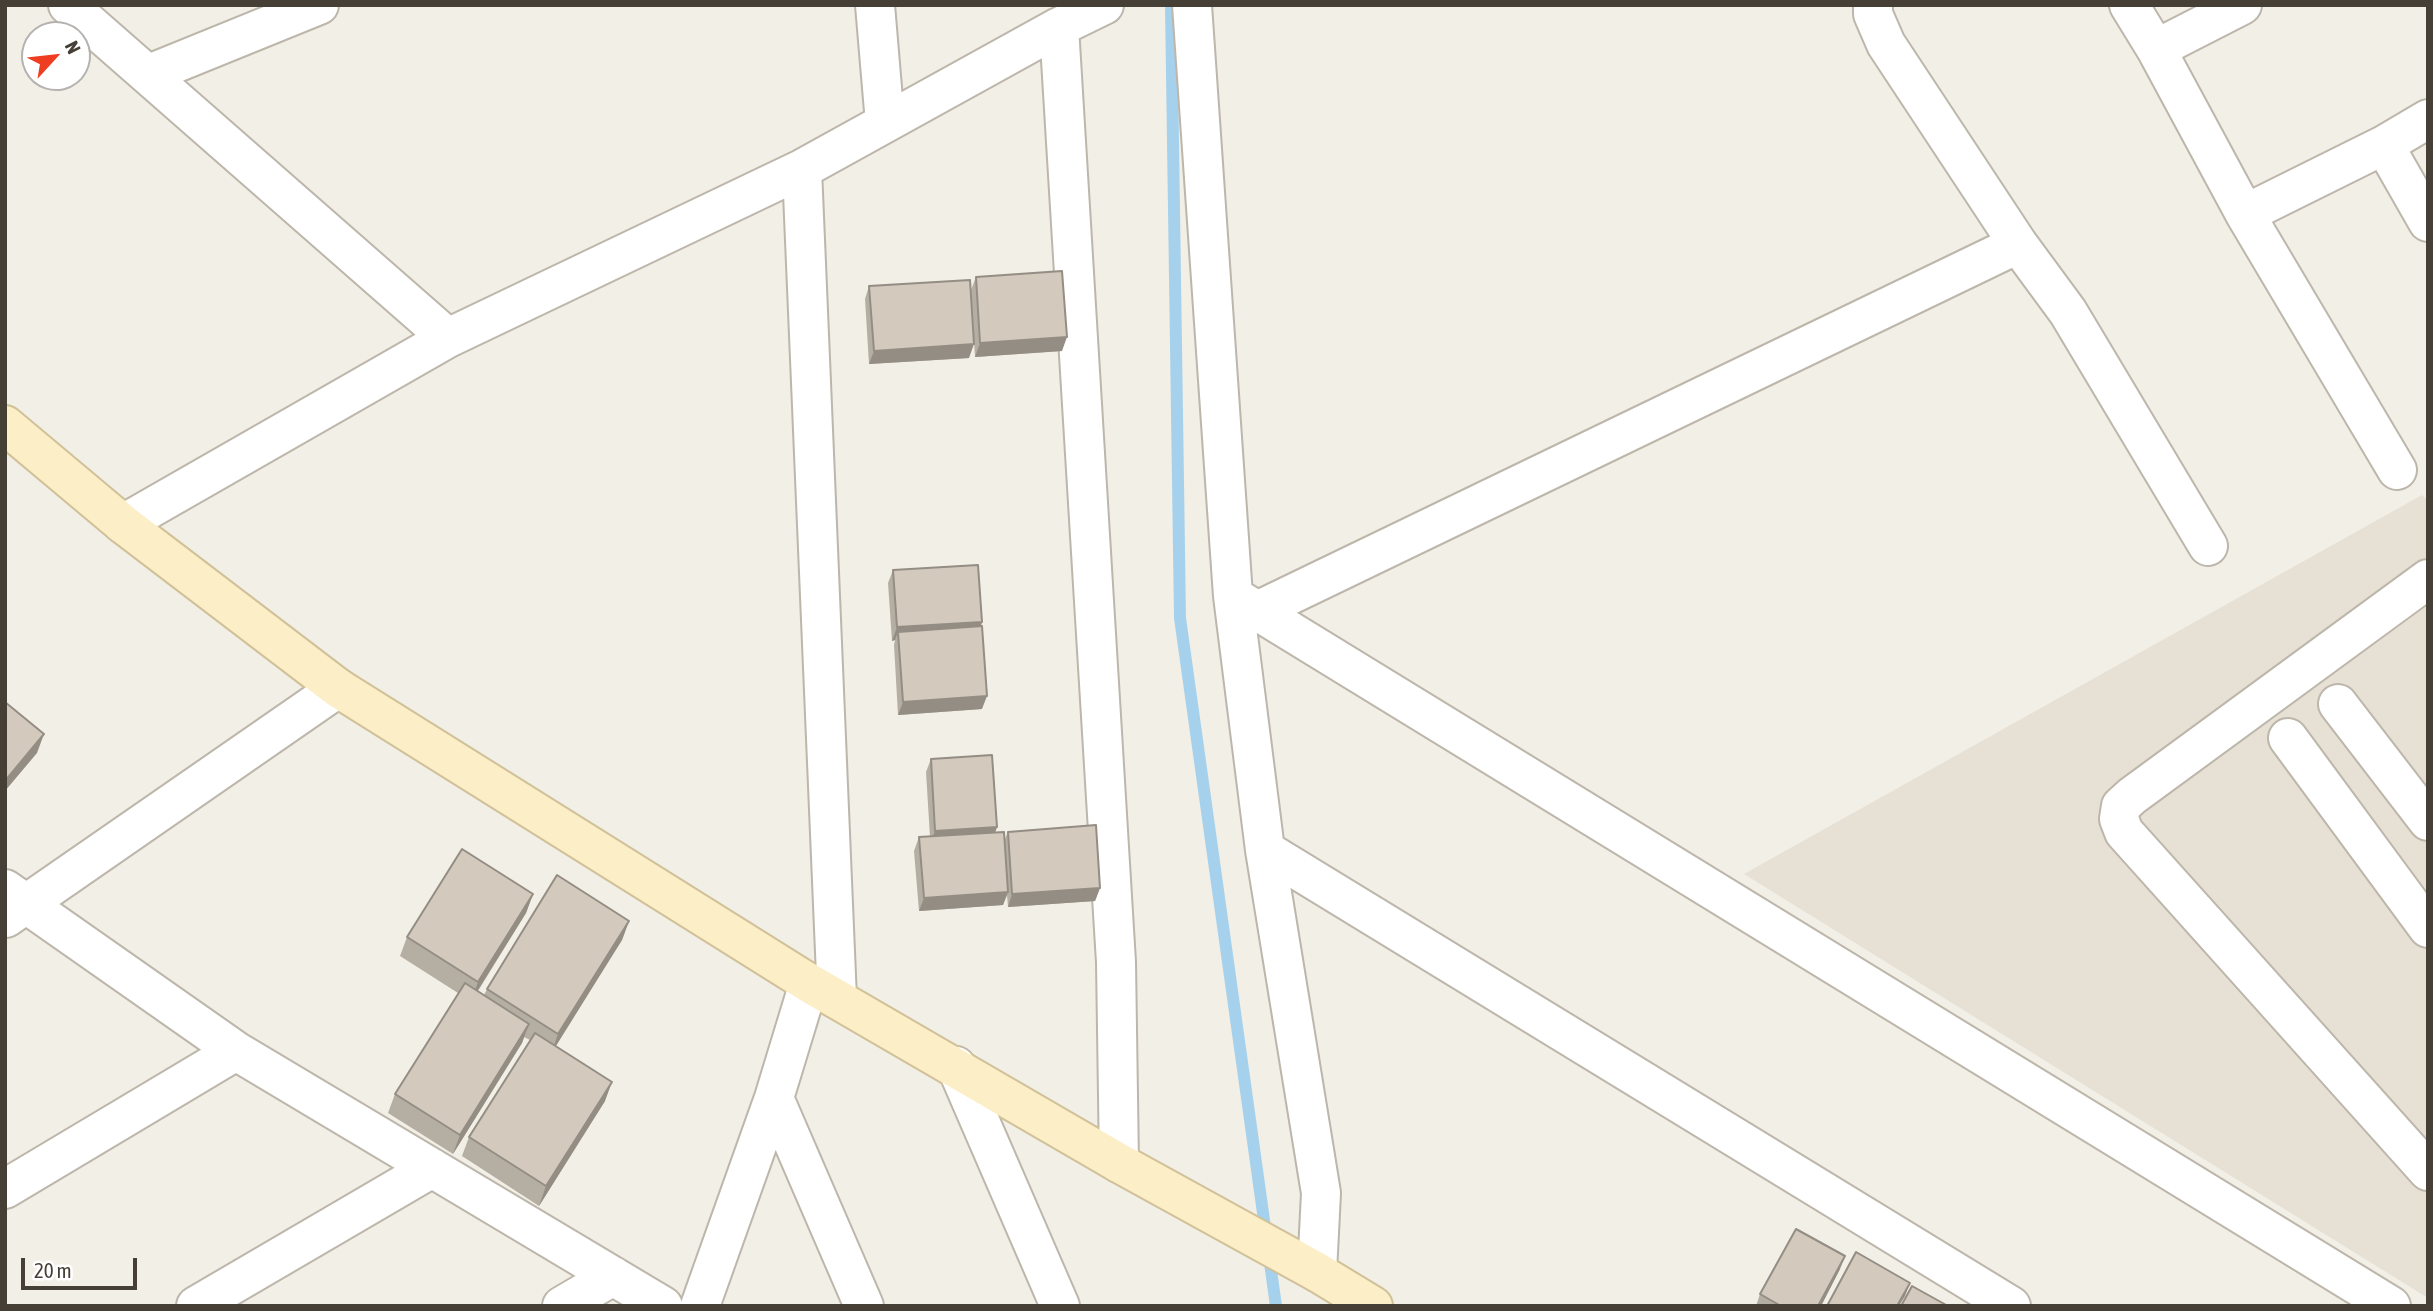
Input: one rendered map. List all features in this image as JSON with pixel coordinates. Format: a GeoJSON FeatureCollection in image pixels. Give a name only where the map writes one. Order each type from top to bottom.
{"type":"FeatureCollection","features":[{"type":"Feature","properties":{"kind":"street"},"geometry":{"type":"LineString","coordinates":[[68,5],[448,338]]}},
{"type":"Feature","properties":{"kind":"street"},"geometry":{"type":"LineString","coordinates":[[149,74],[319,5]]}},
{"type":"Feature","properties":{"kind":"street"},"geometry":{"type":"LineString","coordinates":[[875,5],[885,123]]}},
{"type":"Feature","properties":{"kind":"street"},"geometry":{"type":"LineString","coordinates":[[123,524],[448,338],[802,169],[1059,27],[1104,5]]}},
{"type":"Feature","properties":{"kind":"street"},"geometry":{"type":"LineString","coordinates":[[1192,5],[1265,850],[1321,1193],[1317,1272]]}},
{"type":"Feature","properties":{"kind":"street"},"geometry":{"type":"LineString","coordinates":[[1873,5],[1873,14],[1886,44],[2018,244],[2068,312],[2208,546]]}},
{"type":"Feature","properties":{"kind":"street"},"geometry":{"type":"LineString","coordinates":[[2129,5],[2156,49],[2245,214],[2397,470]]}},
{"type":"Feature","properties":{"kind":"street"},"geometry":{"type":"LineString","coordinates":[[2156,49],[2242,5]]}},
{"type":"Feature","properties":{"kind":"street"},"geometry":{"type":"LineString","coordinates":[[1059,27],[1115,948],[1119,1163]]}},
{"type":"Feature","properties":{"kind":"street"},"geometry":{"type":"LineString","coordinates":[[2245,214],[2384,145],[2428,119]]}},
{"type":"Feature","properties":{"kind":"street"},"geometry":{"type":"LineString","coordinates":[[2384,145],[2428,222]]}},
{"type":"Feature","properties":{"kind":"street"},"geometry":{"type":"LineString","coordinates":[[700,1306],[774,1098],[823,991],[802,169]]}},
{"type":"Feature","properties":{"kind":"street"},"geometry":{"type":"LineString","coordinates":[[1245,604],[2018,244]]}},
{"type":"Feature","properties":{"kind":"street"},"geometry":{"type":"LineString","coordinates":[[5,425],[123,524],[338,688],[823,991],[1119,1163],[1317,1272],[1373,1306]]}},
{"type":"Feature","properties":{"kind":"street"},"geometry":{"type":"LineString","coordinates":[[2428,579],[2132,796],[2121,806],[2119,819],[2124,832],[2428,1171]]}},
{"type":"Feature","properties":{"kind":"street"},"geometry":{"type":"LineString","coordinates":[[1245,604],[2390,1306]]}},
{"type":"Feature","properties":{"kind":"street"},"geometry":{"type":"LineString","coordinates":[[338,688],[12,904],[236,1051],[663,1306]]}},
{"type":"Feature","properties":{"kind":"street"},"geometry":{"type":"LineString","coordinates":[[2338,704],[2428,821]]}},
{"type":"Feature","properties":{"kind":"street"},"geometry":{"type":"LineString","coordinates":[[2288,738],[2428,928]]}},
{"type":"Feature","properties":{"kind":"street"},"geometry":{"type":"LineString","coordinates":[[2315,775],[2364,738]]}},
{"type":"Feature","properties":{"kind":"street"},"geometry":{"type":"LineString","coordinates":[[1265,850],[2011,1306]]}},
{"type":"Feature","properties":{"kind":"street"},"geometry":{"type":"LineString","coordinates":[[5,1189],[236,1051]]}},
{"type":"Feature","properties":{"kind":"street"},"geometry":{"type":"LineString","coordinates":[[956,1066],[1060,1306]]}},
{"type":"Feature","properties":{"kind":"street"},"geometry":{"type":"LineString","coordinates":[[774,1098],[864,1306]]}},
{"type":"Feature","properties":{"kind":"street"},"geometry":{"type":"LineString","coordinates":[[196,1306],[432,1168]]}},
{"type":"Feature","properties":{"kind":"street"},"geometry":{"type":"LineString","coordinates":[[562,1306],[613,1276]]}},
{"type":"Feature","properties":{"kind":"shaded area"},"geometry":{"type":"Polygon","coordinates":[[[2422,495],[2428,501],[2428,1298],[1744,874],[2422,495]]]}},
{"type":"Feature","properties":{"kind":"building"},"geometry":{"type":"Polygon","coordinates":[[[1062,271],[1067,337],[980,343],[976,277],[1062,271]]]}},
{"type":"Feature","properties":{"kind":"building"},"geometry":{"type":"Polygon","coordinates":[[[970,280],[974,344],[874,351],[869,286],[970,280]]]}},
{"type":"Feature","properties":{"kind":"building"},"geometry":{"type":"Polygon","coordinates":[[[978,565],[982,622],[897,627],[893,570],[978,565]]]}},
{"type":"Feature","properties":{"kind":"building"},"geometry":{"type":"Polygon","coordinates":[[[982,626],[987,696],[903,702],[898,632],[982,626]]]}},
{"type":"Feature","properties":{"kind":"building"},"geometry":{"type":"Polygon","coordinates":[[[5,702],[44,734],[5,781],[5,702]]]}},
{"type":"Feature","properties":{"kind":"building"},"geometry":{"type":"Polygon","coordinates":[[[992,755],[997,827],[935,831],[931,759],[992,755]]]}},
{"type":"Feature","properties":{"kind":"building"},"geometry":{"type":"Polygon","coordinates":[[[1096,825],[1100,888],[1012,894],[1008,832],[1096,825]]]}},
{"type":"Feature","properties":{"kind":"building"},"geometry":{"type":"Polygon","coordinates":[[[1004,832],[1008,892],[924,898],[919,837],[1004,832]]]}},
{"type":"Feature","properties":{"kind":"building"},"geometry":{"type":"Polygon","coordinates":[[[462,849],[533,894],[478,982],[407,937],[462,849]]]}},
{"type":"Feature","properties":{"kind":"building"},"geometry":{"type":"Polygon","coordinates":[[[557,875],[629,921],[558,1034],[487,989],[557,875]]]}},
{"type":"Feature","properties":{"kind":"building"},"geometry":{"type":"Polygon","coordinates":[[[465,983],[529,1024],[460,1135],[395,1094],[465,983]]]}},
{"type":"Feature","properties":{"kind":"building"},"geometry":{"type":"Polygon","coordinates":[[[535,1033],[612,1082],[546,1186],[469,1137],[535,1033]]]}},
{"type":"Feature","properties":{"kind":"building"},"geometry":{"type":"Polygon","coordinates":[[[1796,1229],[1845,1256],[1818,1306],[1781,1306],[1760,1294],[1796,1229]]]}},
{"type":"Feature","properties":{"kind":"building"},"geometry":{"type":"Polygon","coordinates":[[[1856,1252],[1910,1283],[1897,1306],[1827,1306],[1856,1252]]]}},
{"type":"Feature","properties":{"kind":"building"},"geometry":{"type":"Polygon","coordinates":[[[1912,1286],[1948,1306],[1901,1306],[1912,1286]]]}},
{"type":"Feature","properties":{"kind":"waterway"},"geometry":{"type":"LineString","coordinates":[[1171,5],[1180,618],[1276,1306]]}}]}
